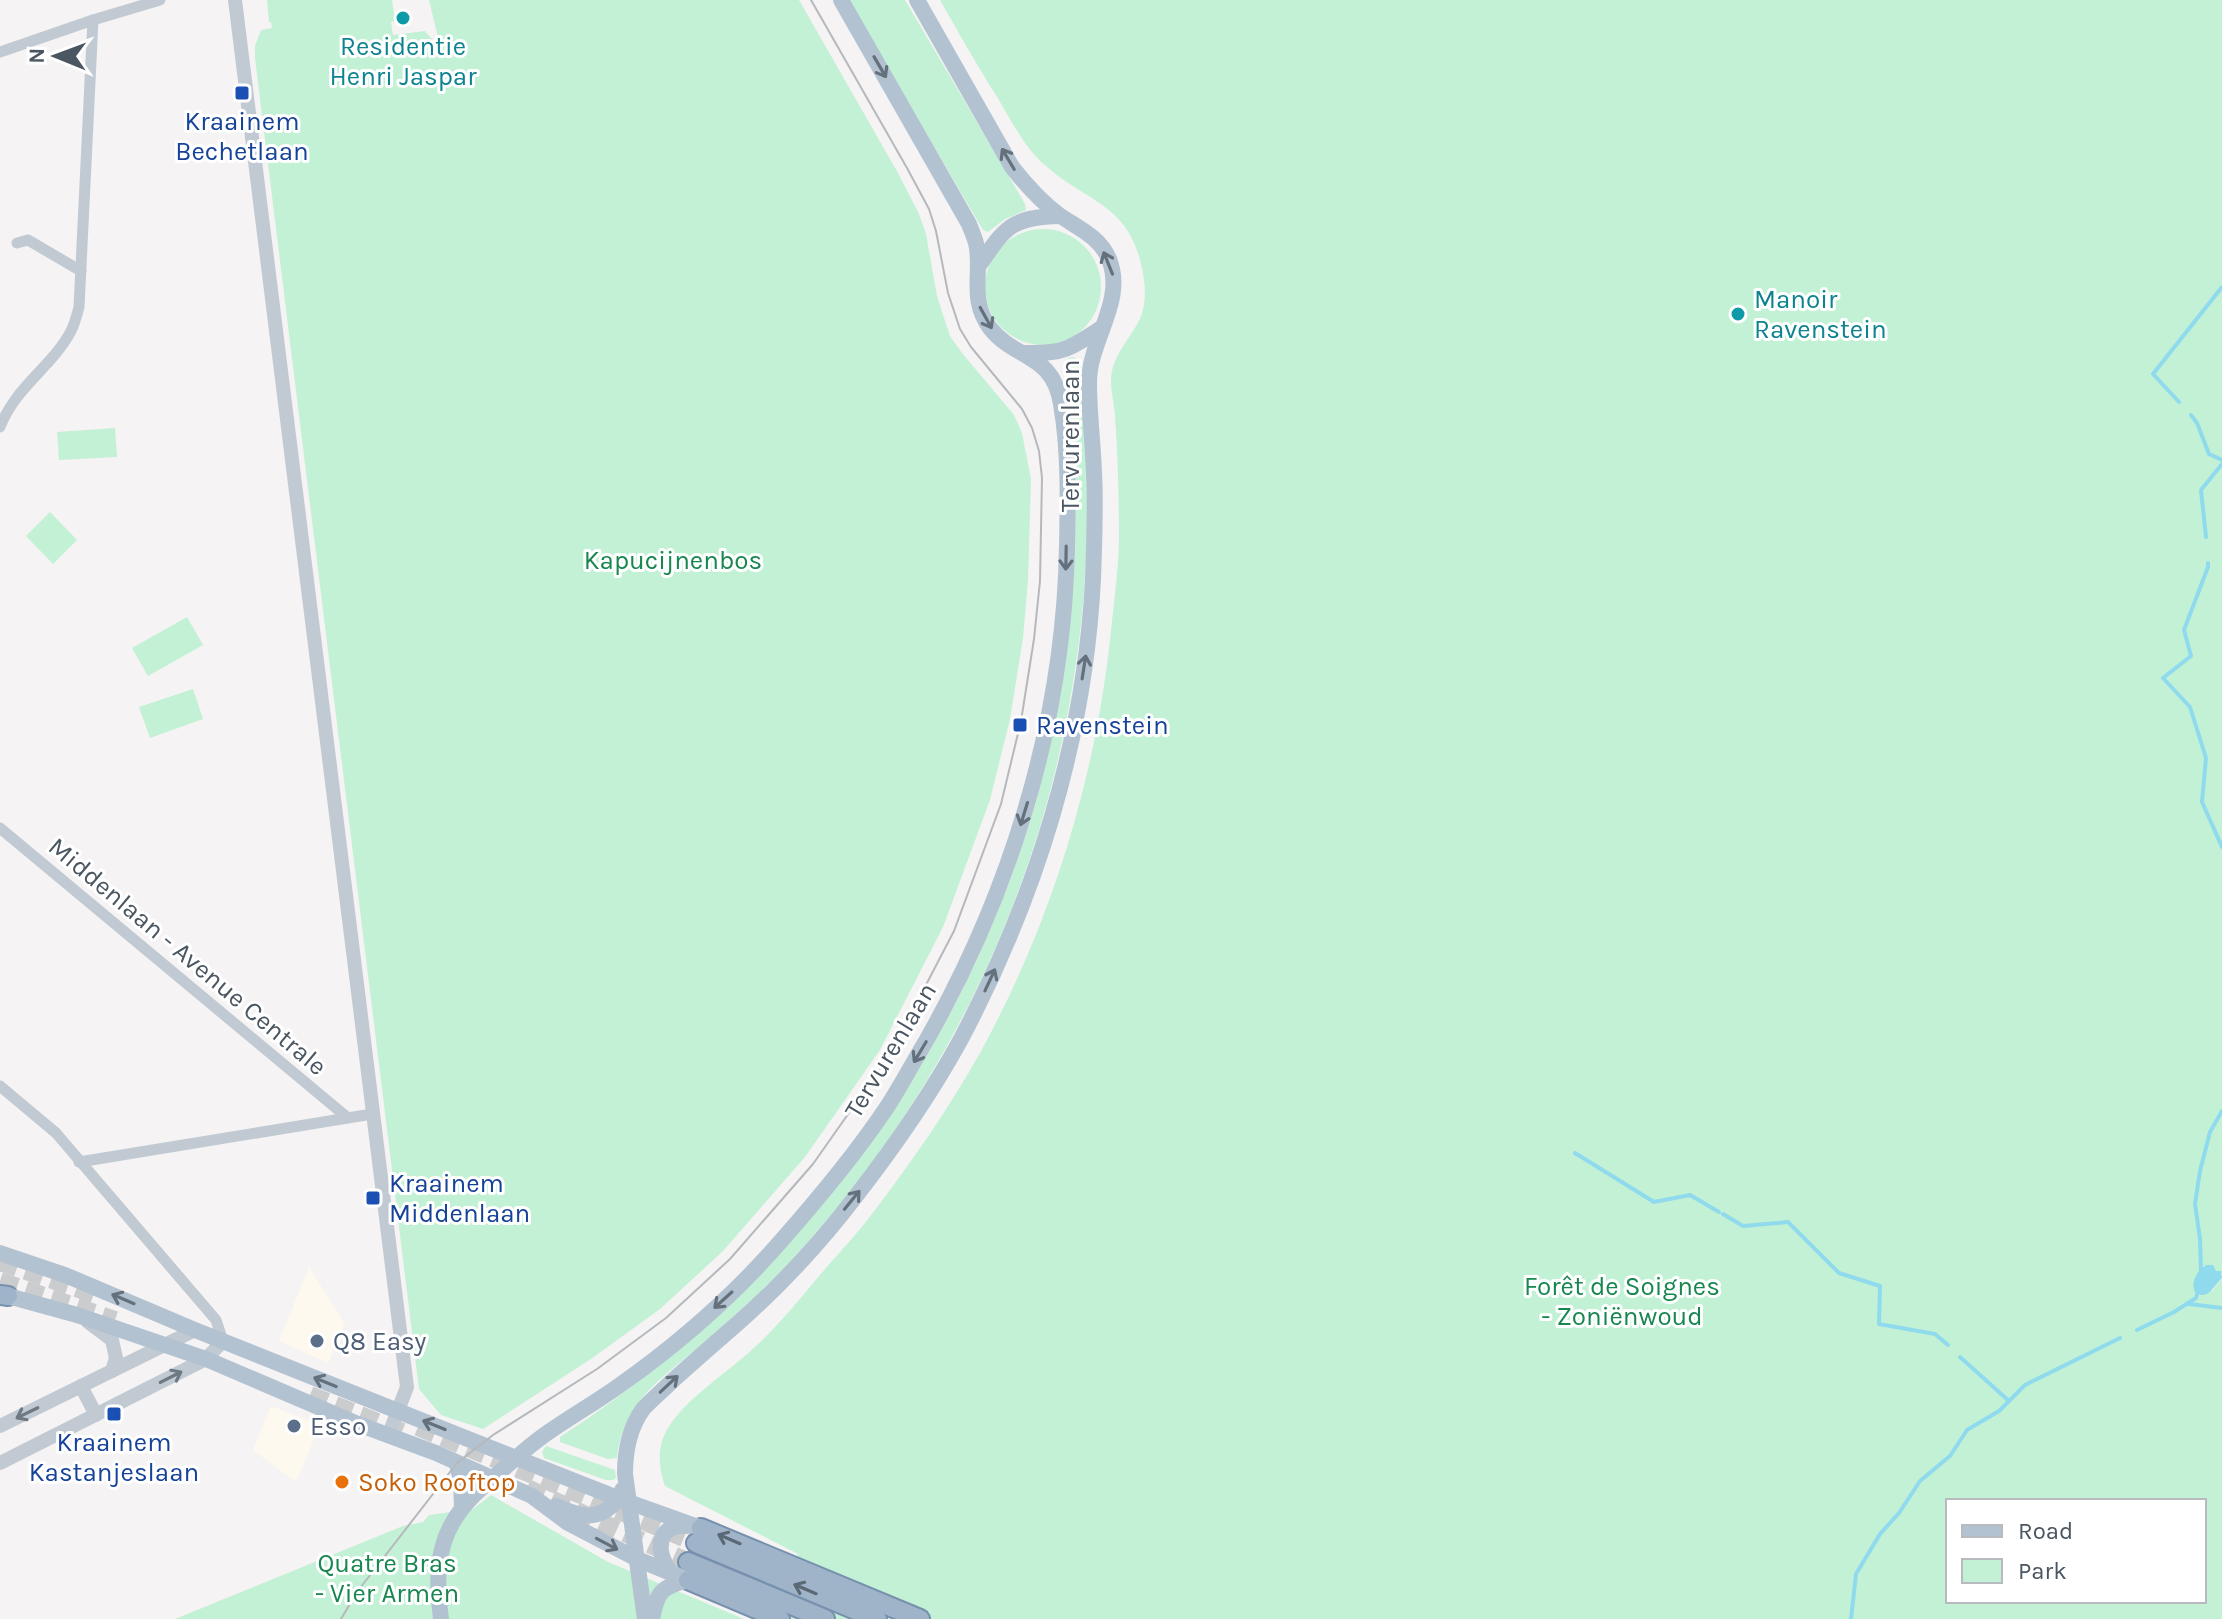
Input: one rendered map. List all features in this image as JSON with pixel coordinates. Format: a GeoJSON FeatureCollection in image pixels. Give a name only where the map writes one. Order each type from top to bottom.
{"type":"FeatureCollection","features":[{"type":"Feature","properties":{"kind":"highway"},"geometry":{"type":"LineString","coordinates":[[699,1535],[877,1619]]}},
{"type":"Feature","properties":{"kind":"highway"},"geometry":{"type":"LineString","coordinates":[[699,1535],[920,1619]]}},
{"type":"Feature","properties":{"kind":"highway"},"geometry":{"type":"LineString","coordinates":[[688,1571],[780,1619]]}},
{"type":"Feature","properties":{"kind":"highway"},"geometry":{"type":"LineString","coordinates":[[688,1571],[825,1619]]}},
{"type":"Feature","properties":{"kind":"main road","name":"Tervurenlaan"},"geometry":{"type":"LineString","coordinates":[[441,1619],[437,1571],[446,1536],[462,1508],[516,1457],[545,1434],[621,1385],[728,1296],[778,1245],[837,1176],[886,1109],[933,1030],[972,952],[1012,851],[1039,761],[1060,647],[1066,579],[1068,480],[1061,399],[1053,379],[1043,366],[1005,343],[990,328],[980,310],[976,289],[977,246],[969,224],[841,0]]}},
{"type":"Feature","properties":{"kind":"main road","name":"Tervurenlaan"},"geometry":{"type":"LineString","coordinates":[[624,1501],[625,1463],[633,1427],[645,1407],[795,1268],[854,1199],[909,1124],[959,1043],[1008,941],[1029,885],[1052,817],[1071,739],[1085,659],[1093,579],[1094,479],[1089,377],[1093,352],[1114,295],[1114,277],[1108,256],[1095,239],[1060,216],[1027,188],[1012,167],[917,0]]}},
{"type":"Feature","properties":{"kind":"main road"},"geometry":{"type":"LineString","coordinates":[[977,268],[1009,227],[1029,218],[1060,216]]}},
{"type":"Feature","properties":{"kind":"main road","name":"Tervurenlaan"},"geometry":{"type":"LineString","coordinates":[[1024,353],[1044,354],[1064,350],[1101,329]]}},
{"type":"Feature","properties":{"kind":"main road"},"geometry":{"type":"LineString","coordinates":[[0,1253],[65,1275],[624,1501],[699,1535]]}},
{"type":"Feature","properties":{"kind":"main road"},"geometry":{"type":"LineString","coordinates":[[4,1295],[77,1315],[206,1359],[575,1514],[600,1514],[624,1501]]}},
{"type":"Feature","properties":{"kind":"main road"},"geometry":{"type":"LineString","coordinates":[[457,1463],[462,1508]]}},
{"type":"Feature","properties":{"kind":"main road"},"geometry":{"type":"LineString","coordinates":[[532,1496],[568,1523],[637,1559],[670,1572],[688,1571]]}},
{"type":"Feature","properties":{"kind":"main road"},"geometry":{"type":"LineString","coordinates":[[624,1501],[637,1559],[645,1619]]}},
{"type":"Feature","properties":{"kind":"main road"},"geometry":{"type":"LineString","coordinates":[[670,1572],[664,1565],[661,1553],[661,1540],[667,1530],[679,1525],[699,1535]]}},
{"type":"Feature","properties":{"kind":"main road"},"geometry":{"type":"LineString","coordinates":[[652,1619],[661,1591],[688,1571]]}},
{"type":"Feature","properties":{"kind":"street"},"geometry":{"type":"LineString","coordinates":[[0,52],[160,0]]}},
{"type":"Feature","properties":{"kind":"street"},"geometry":{"type":"LineString","coordinates":[[235,0],[407,1387],[389,1434]]}},
{"type":"Feature","properties":{"kind":"street"},"geometry":{"type":"LineString","coordinates":[[0,427],[3,411],[62,345],[73,328],[79,307],[93,20]]}},
{"type":"Feature","properties":{"kind":"street"},"geometry":{"type":"LineString","coordinates":[[17,243],[28,240],[81,271]]}},
{"type":"Feature","properties":{"kind":"street","name":"Middenlaan - Avenue Centrale"},"geometry":{"type":"LineString","coordinates":[[0,828],[348,1118]]}},
{"type":"Feature","properties":{"kind":"street"},"geometry":{"type":"LineString","coordinates":[[0,1086],[56,1133],[216,1320],[223,1341],[206,1359],[0,1463]]}},
{"type":"Feature","properties":{"kind":"street"},"geometry":{"type":"LineString","coordinates":[[79,1162],[372,1114]]}},
{"type":"Feature","properties":{"kind":"street"},"geometry":{"type":"LineString","coordinates":[[77,1315],[112,1340],[116,1358],[112,1371]]}},
{"type":"Feature","properties":{"kind":"street"},"geometry":{"type":"LineString","coordinates":[[0,1426],[195,1330]]}},
{"type":"Feature","properties":{"kind":"street"},"geometry":{"type":"LineString","coordinates":[[81,1386],[96,1415]]}},
{"type":"Feature","properties":{"kind":"shaded area"},"geometry":{"type":"Polygon","coordinates":[[[309,1267],[345,1324],[328,1363],[279,1341],[309,1267]]]}},
{"type":"Feature","properties":{"kind":"shaded area"},"geometry":{"type":"Polygon","coordinates":[[[271,1406],[320,1425],[296,1482],[253,1450],[271,1406]]]}},
{"type":"Feature","properties":{"kind":"green space","name":"Kapucijnenbos"},"geometry":{"type":"Polygon","coordinates":[[[267,0],[392,0],[393,35],[425,31],[441,50],[429,0],[799,0],[919,214],[926,234],[937,296],[950,336],[1014,415],[1022,433],[1031,479],[1023,638],[1010,719],[990,800],[943,927],[880,1050],[805,1157],[723,1251],[660,1309],[591,1359],[483,1429],[441,1415],[419,1389],[255,58],[255,46],[261,30],[272,28],[267,0]]]}},
{"type":"Feature","properties":{"kind":"green space"},"geometry":{"type":"Polygon","coordinates":[[[848,0],[905,0],[1026,210],[1005,219],[988,232],[983,230],[848,0]]]}},
{"type":"Feature","properties":{"kind":"green space","name":"Forêt de Soignes - Zoniënwoud"},"geometry":{"type":"Polygon","coordinates":[[[940,0],[2222,0],[2222,1274],[2206,1265],[2200,1269],[2212,1291],[2222,1278],[2222,1619],[771,1619],[798,1554],[665,1486],[660,1464],[664,1435],[697,1395],[773,1330],[862,1227],[956,1094],[1006,1002],[1050,897],[1068,843],[1096,733],[1119,544],[1112,372],[1143,312],[1145,290],[1142,267],[1134,241],[1125,226],[1102,205],[1046,166],[1016,130],[940,0]]]}},
{"type":"Feature","properties":{"kind":"green space"},"geometry":{"type":"Polygon","coordinates":[[[1043,229],[1065,233],[1084,246],[1097,265],[1101,287],[1097,309],[1084,328],[1065,341],[1043,345],[1021,341],[1002,328],[989,309],[985,287],[989,265],[1002,246],[1021,233],[1043,229]]]}},
{"type":"Feature","properties":{"kind":"green space"},"geometry":{"type":"Polygon","coordinates":[[[1074,357],[1078,361],[1084,427],[1087,536],[1080,636],[1064,734],[1039,830],[1006,922],[965,1012],[916,1097],[859,1179],[795,1256],[731,1318],[650,1389],[629,1419],[617,1458],[608,1459],[560,1442],[560,1437],[631,1387],[698,1332],[761,1272],[820,1208],[873,1139],[920,1067],[962,990],[1020,854],[1047,755],[1070,417],[1065,363],[1068,358],[1074,357]]]}},
{"type":"Feature","properties":{"kind":"green space"},"geometry":{"type":"Polygon","coordinates":[[[115,428],[117,457],[59,460],[57,432],[115,428]]]}},
{"type":"Feature","properties":{"kind":"green space"},"geometry":{"type":"Polygon","coordinates":[[[50,512],[77,540],[53,564],[26,536],[50,512]]]}},
{"type":"Feature","properties":{"kind":"green space"},"geometry":{"type":"Polygon","coordinates":[[[187,617],[203,645],[148,676],[132,648],[187,617]]]}},
{"type":"Feature","properties":{"kind":"green space"},"geometry":{"type":"Polygon","coordinates":[[[193,689],[203,719],[150,738],[139,707],[193,689]]]}},
{"type":"Feature","properties":{"kind":"green space"},"geometry":{"type":"Polygon","coordinates":[[[546,1446],[615,1470],[616,1478],[606,1480],[544,1458],[542,1452],[546,1446]]]}},
{"type":"Feature","properties":{"kind":"green space","name":"Quatre Bras - Vier Armen"},"geometry":{"type":"Polygon","coordinates":[[[491,1495],[608,1562],[744,1619],[175,1619],[403,1526],[423,1522],[429,1515],[473,1509],[491,1495]]]}},
{"type":"Feature","properties":{"kind":"water"},"geometry":{"type":"Polygon","coordinates":[[[2206,1265],[2213,1265],[2216,1271],[2221,1271],[2222,1278],[2207,1294],[2200,1295],[2195,1292],[2194,1280],[2206,1265]]]}},
{"type":"Feature","properties":{"kind":"waterway"},"geometry":{"type":"LineString","coordinates":[[2179,402],[2153,374],[2222,287]]}},
{"type":"Feature","properties":{"kind":"waterway"},"geometry":{"type":"LineString","coordinates":[[2191,415],[2209,454],[2222,460]]}},
{"type":"Feature","properties":{"kind":"waterway"},"geometry":{"type":"LineString","coordinates":[[2206,537],[2201,490],[2222,464]]}},
{"type":"Feature","properties":{"kind":"waterway"},"geometry":{"type":"LineString","coordinates":[[2208,563],[2184,630],[2191,656],[2163,678],[2190,707],[2206,758],[2202,802],[2222,847]]}},
{"type":"Feature","properties":{"kind":"waterway"},"geometry":{"type":"LineString","coordinates":[[2201,1271],[2195,1204],[2210,1132],[2222,1111]]}},
{"type":"Feature","properties":{"kind":"waterway"},"geometry":{"type":"LineString","coordinates":[[1575,1153],[1654,1202],[1690,1195],[1719,1212]]}},
{"type":"Feature","properties":{"kind":"waterway"},"geometry":{"type":"LineString","coordinates":[[1723,1214],[1743,1226],[1788,1222],[1839,1273],[1880,1286],[1879,1324],[1935,1334],[1948,1345]]}},
{"type":"Feature","properties":{"kind":"waterway"},"geometry":{"type":"LineString","coordinates":[[2137,1330],[2196,1298],[2198,1291]]}},
{"type":"Feature","properties":{"kind":"waterway"},"geometry":{"type":"LineString","coordinates":[[2189,1304],[2222,1308]]}},
{"type":"Feature","properties":{"kind":"waterway"},"geometry":{"type":"LineString","coordinates":[[1851,1619],[1856,1574],[1880,1534],[1899,1513],[1920,1481],[1950,1456],[1967,1430],[1999,1411],[2025,1385],[2120,1338]]}},
{"type":"Feature","properties":{"kind":"waterway"},"geometry":{"type":"LineString","coordinates":[[1960,1357],[2009,1401]]}},
{"type":"Feature","properties":{"kind":"tunnel"},"geometry":{"type":"LineString","coordinates":[[0,1262],[96,1295]]}},
{"type":"Feature","properties":{"kind":"tunnel"},"geometry":{"type":"LineString","coordinates":[[0,1281],[115,1320]]}},
{"type":"Feature","properties":{"kind":"tunnel"},"geometry":{"type":"LineString","coordinates":[[310,1395],[405,1433]]}},
{"type":"Feature","properties":{"kind":"tunnel"},"geometry":{"type":"LineString","coordinates":[[418,1427],[696,1543]]}},
{"type":"Feature","properties":{"kind":"tunnel"},"geometry":{"type":"LineString","coordinates":[[527,1488],[688,1562]]}},
{"type":"Feature","properties":{"kind":"tram line"},"geometry":{"type":"LineString","coordinates":[[341,1619],[357,1592],[457,1463],[493,1435],[597,1369],[666,1318],[730,1259],[813,1164],[889,1056],[954,931],[1001,804],[1021,721],[1034,639],[1040,581],[1042,478],[1039,451],[1022,409],[960,329],[948,293],[929,209],[811,0]]}},
{"type":"Feature","properties":{"kind":"place","name":"Residentie Henri Jaspar"},"geometry":{"type":"Point","coordinates":[403,18]}},
{"type":"Feature","properties":{"kind":"place","name":"Kraainem Bechetlaan"},"geometry":{"type":"Point","coordinates":[242,93]}},
{"type":"Feature","properties":{"kind":"place","name":"Manoir Ravenstein"},"geometry":{"type":"Point","coordinates":[1738,314]}},
{"type":"Feature","properties":{"kind":"place","name":"Ravenstein"},"geometry":{"type":"Point","coordinates":[1020,725]}},
{"type":"Feature","properties":{"kind":"place","name":"Kraainem Middenlaan"},"geometry":{"type":"Point","coordinates":[373,1198]}},
{"type":"Feature","properties":{"kind":"place","name":"Q8 Easy"},"geometry":{"type":"Point","coordinates":[317,1341]}},
{"type":"Feature","properties":{"kind":"place","name":"Kraainem Kastanjeslaan"},"geometry":{"type":"Point","coordinates":[114,1414]}},
{"type":"Feature","properties":{"kind":"place","name":"Esso"},"geometry":{"type":"Point","coordinates":[294,1426]}},
{"type":"Feature","properties":{"kind":"place","name":"Soko Rooftop"},"geometry":{"type":"Point","coordinates":[342,1482]}}]}
